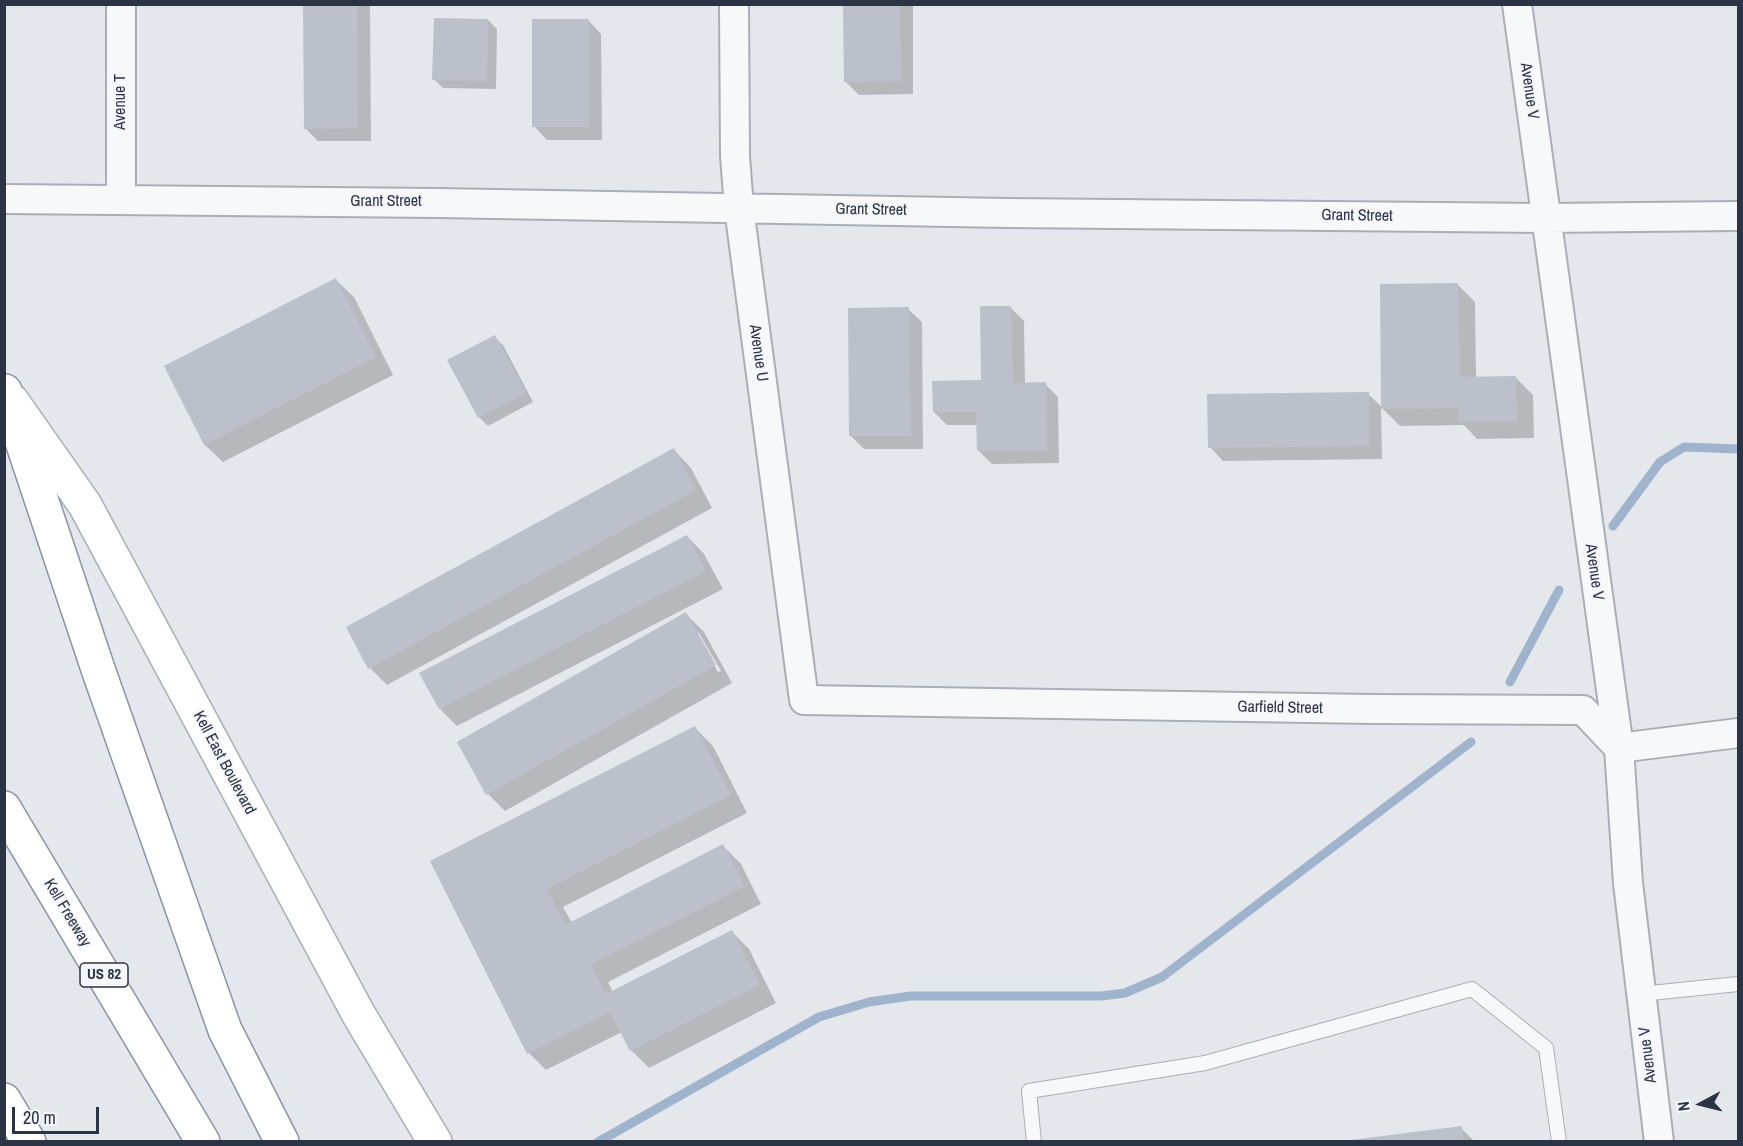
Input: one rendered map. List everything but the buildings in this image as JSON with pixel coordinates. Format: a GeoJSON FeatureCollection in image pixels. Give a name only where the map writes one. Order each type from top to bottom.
{"type":"FeatureCollection","features":[{"type":"Feature","properties":{"kind":"main road"},"geometry":{"type":"LineString","coordinates":[[5,390],[98,669],[225,1030],[282,1142]]}},
{"type":"Feature","properties":{"kind":"main road","name":"Kell East Boulevard"},"geometry":{"type":"LineString","coordinates":[[5,390],[85,505],[359,1015],[435,1142]]}},
{"type":"Feature","properties":{"kind":"main road","name":"Kell Freeway"},"geometry":{"type":"LineString","coordinates":[[4,808],[203,1142]]}},
{"type":"Feature","properties":{"kind":"main road"},"geometry":{"type":"LineString","coordinates":[[4,1100],[29,1142]]}},
{"type":"Feature","properties":{"kind":"street","name":"Avenue T"},"geometry":{"type":"LineString","coordinates":[[121,4],[121,200]]}},
{"type":"Feature","properties":{"kind":"street","name":"Avenue U"},"geometry":{"type":"LineString","coordinates":[[734,4],[735,156],[739,208],[804,700]]}},
{"type":"Feature","properties":{"kind":"street","name":"Avenue V"},"geometry":{"type":"LineString","coordinates":[[1517,4],[1619,748],[1628,883],[1659,1142]]}},
{"type":"Feature","properties":{"kind":"street","name":"Grant Street"},"geometry":{"type":"LineString","coordinates":[[4,199],[1545,218],[1738,216]]}},
{"type":"Feature","properties":{"kind":"street","name":"Garfield Street"},"geometry":{"type":"LineString","coordinates":[[804,700],[1583,710],[1619,748]]}},
{"type":"Feature","properties":{"kind":"street"},"geometry":{"type":"LineString","coordinates":[[1619,748],[1738,733]]}},
{"type":"Feature","properties":{"kind":"lane"},"geometry":{"type":"LineString","coordinates":[[1641,994],[1738,984]]}},
{"type":"Feature","properties":{"kind":"lane"},"geometry":{"type":"LineString","coordinates":[[1034,1142],[1029,1091],[1205,1063],[1472,989],[1546,1048],[1559,1142]]}},
{"type":"Feature","properties":{"kind":"waterway"},"geometry":{"type":"LineString","coordinates":[[1613,526],[1660,462],[1684,447],[1738,449]]}},
{"type":"Feature","properties":{"kind":"waterway"},"geometry":{"type":"LineString","coordinates":[[1510,682],[1559,590]]}},
{"type":"Feature","properties":{"kind":"waterway"},"geometry":{"type":"LineString","coordinates":[[598,1142],[819,1017],[869,1002],[911,996],[1101,996],[1125,993],[1162,977],[1471,742]]}}]}
